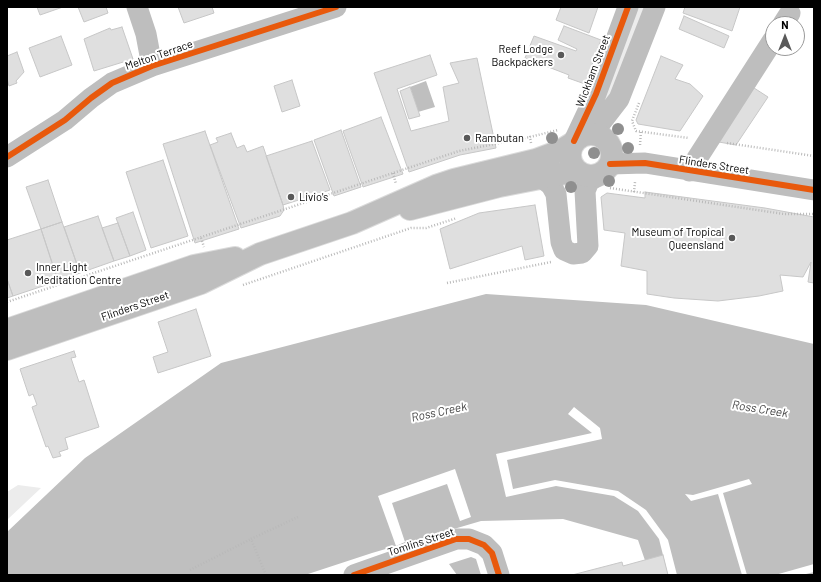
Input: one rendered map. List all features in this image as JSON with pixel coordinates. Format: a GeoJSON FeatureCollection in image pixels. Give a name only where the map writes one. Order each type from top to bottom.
{"type":"FeatureCollection","features":[{"type":"Feature","properties":{"kind":"main road"},"geometry":{"type":"LineString","coordinates":[[598,135],[608,142],[612,152],[598,177],[586,176],[576,171],[570,161],[570,149],[580,139],[598,135]]}},
{"type":"Feature","properties":{"kind":"main road","name":"Flinders Street"},"geometry":{"type":"LineString","coordinates":[[352,223],[436,186],[454,180],[536,160],[560,151],[580,139]]}},
{"type":"Feature","properties":{"kind":"main road","name":"Flinders Street"},"geometry":{"type":"LineString","coordinates":[[7,349],[201,283],[260,254],[352,223],[499,186],[576,171]]}},
{"type":"Feature","properties":{"kind":"main road","name":"Flinders Street"},"geometry":{"type":"LineString","coordinates":[[7,330],[194,266],[260,254]]}},
{"type":"Feature","properties":{"kind":"street"},"geometry":{"type":"LineString","coordinates":[[137,7],[146,34],[152,66]]}},
{"type":"Feature","properties":{"kind":"street","name":"Melton Terrace"},"geometry":{"type":"LineString","coordinates":[[7,156],[65,120],[102,89],[152,66],[336,7]]}},
{"type":"Feature","properties":{"kind":"street","name":"Wickham Street"},"geometry":{"type":"LineString","coordinates":[[580,139],[628,7]]}},
{"type":"Feature","properties":{"kind":"street"},"geometry":{"type":"LineString","coordinates":[[580,139],[619,99],[655,7]]}},
{"type":"Feature","properties":{"kind":"street"},"geometry":{"type":"LineString","coordinates":[[689,171],[765,52]]}},
{"type":"Feature","properties":{"kind":"street","name":"Flinders Street"},"geometry":{"type":"LineString","coordinates":[[598,177],[645,163],[814,190]]}},
{"type":"Feature","properties":{"kind":"street"},"geometry":{"type":"LineString","coordinates":[[542,178],[551,185],[556,194],[561,242],[564,250],[573,254],[582,253],[588,246],[598,177]]}},
{"type":"Feature","properties":{"kind":"street","name":"Tomlins Street"},"geometry":{"type":"LineString","coordinates":[[354,575],[456,539],[477,541],[484,545],[492,553],[499,575]]}},
{"type":"Feature","properties":{"kind":"path"},"geometry":{"type":"LineString","coordinates":[[640,100],[632,121],[636,131],[814,156]]}},
{"type":"Feature","properties":{"kind":"path"},"geometry":{"type":"LineString","coordinates":[[7,302],[458,151],[530,137]]}},
{"type":"Feature","properties":{"kind":"path"},"geometry":{"type":"LineString","coordinates":[[598,177],[602,187],[784,214],[814,214]]}},
{"type":"Feature","properties":{"kind":"path"},"geometry":{"type":"LineString","coordinates":[[240,286],[410,228],[426,228],[459,217]]}},
{"type":"Feature","properties":{"kind":"path"},"geometry":{"type":"LineString","coordinates":[[447,283],[551,262],[551,255]]}},
{"type":"Feature","properties":{"kind":"path"},"geometry":{"type":"LineString","coordinates":[[190,570],[298,517]]}},
{"type":"Feature","properties":{"kind":"path"},"geometry":{"type":"LineString","coordinates":[[251,539],[266,575]]}},
{"type":"Feature","properties":{"kind":"shaded area"},"geometry":{"type":"Polygon","coordinates":[[[636,7],[648,7],[619,84],[599,110],[636,7]]]}},
{"type":"Feature","properties":{"kind":"shaded area"},"geometry":{"type":"Polygon","coordinates":[[[18,485],[41,488],[7,520],[7,492],[18,485]]]}},
{"type":"Feature","properties":{"kind":"water"},"geometry":{"type":"Polygon","coordinates":[[[426,81],[435,107],[418,112],[410,87],[426,81]]]}},
{"type":"Feature","properties":{"kind":"water","name":"Ross Creek"},"geometry":{"type":"Polygon","coordinates":[[[486,294],[646,305],[814,344],[814,575],[650,575],[638,540],[563,519],[481,521],[372,553],[305,575],[7,575],[7,532],[85,458],[221,363],[486,294]]]}},
{"type":"Feature","properties":{"kind":"water"},"geometry":{"type":"Polygon","coordinates":[[[471,557],[476,559],[481,575],[457,575],[449,564],[471,557]]]}},
{"type":"Feature","properties":{"kind":"pier"},"geometry":{"type":"Polygon","coordinates":[[[574,407],[600,428],[602,439],[507,460],[513,489],[555,480],[618,491],[646,510],[668,540],[677,575],[668,575],[659,539],[638,511],[614,496],[556,486],[506,497],[496,454],[592,433],[568,414],[574,407]]]}},
{"type":"Feature","properties":{"kind":"pier"},"geometry":{"type":"Polygon","coordinates":[[[455,469],[471,517],[460,521],[447,484],[392,503],[405,542],[396,546],[378,496],[455,469]]]}},
{"type":"Feature","properties":{"kind":"pier"},"geometry":{"type":"Polygon","coordinates":[[[749,479],[752,484],[723,493],[747,575],[742,575],[718,494],[691,501],[685,494],[693,495],[749,479]]]}},
{"type":"Feature","properties":{"kind":"pier"},"geometry":{"type":"Polygon","coordinates":[[[814,564],[814,572],[802,575],[775,575],[814,564]]]}},
{"type":"Feature","properties":{"kind":"building"},"geometry":{"type":"Polygon","coordinates":[[[37,7],[63,7],[40,15],[37,7]]]}},
{"type":"Feature","properties":{"kind":"building"},"geometry":{"type":"Polygon","coordinates":[[[78,7],[106,7],[108,13],[84,22],[78,7]]]}},
{"type":"Feature","properties":{"kind":"building"},"geometry":{"type":"Polygon","coordinates":[[[178,7],[212,7],[214,13],[184,23],[178,7]]]}},
{"type":"Feature","properties":{"kind":"building"},"geometry":{"type":"Polygon","coordinates":[[[561,7],[598,7],[589,33],[556,20],[561,7]]]}},
{"type":"Feature","properties":{"kind":"building"},"geometry":{"type":"Polygon","coordinates":[[[685,7],[740,7],[732,31],[683,13],[685,7]]]}},
{"type":"Feature","properties":{"kind":"building"},"geometry":{"type":"Polygon","coordinates":[[[684,16],[729,36],[724,48],[679,29],[684,16]]]}},
{"type":"Feature","properties":{"kind":"building","name":"Reef Lodge Backpackers"},"geometry":{"type":"Polygon","coordinates":[[[564,26],[601,40],[585,84],[568,78],[569,75],[525,58],[534,36],[576,51],[577,49],[558,40],[564,26]]]}},
{"type":"Feature","properties":{"kind":"building"},"geometry":{"type":"Polygon","coordinates":[[[122,27],[133,59],[94,71],[84,39],[110,28],[111,30],[122,27]]]}},
{"type":"Feature","properties":{"kind":"building"},"geometry":{"type":"Polygon","coordinates":[[[61,36],[72,65],[40,77],[29,48],[61,36]]]}},
{"type":"Feature","properties":{"kind":"building"},"geometry":{"type":"Polygon","coordinates":[[[17,52],[24,72],[16,81],[17,83],[9,86],[7,79],[7,56],[17,52]]]}},
{"type":"Feature","properties":{"kind":"building"},"geometry":{"type":"Polygon","coordinates":[[[430,55],[437,75],[397,89],[411,131],[449,121],[443,87],[459,83],[450,63],[477,58],[496,148],[460,155],[409,172],[374,73],[430,55]]]}},
{"type":"Feature","properties":{"kind":"building"},"geometry":{"type":"Polygon","coordinates":[[[661,56],[683,65],[675,79],[690,84],[703,96],[680,131],[638,124],[636,120],[661,56]]]}},
{"type":"Feature","properties":{"kind":"building"},"geometry":{"type":"Polygon","coordinates":[[[292,80],[300,106],[282,112],[274,86],[292,80]]]}},
{"type":"Feature","properties":{"kind":"building"},"geometry":{"type":"Polygon","coordinates":[[[751,86],[768,97],[736,145],[713,141],[751,86]]]}},
{"type":"Feature","properties":{"kind":"building"},"geometry":{"type":"Polygon","coordinates":[[[410,87],[420,116],[409,119],[400,91],[410,87]]]}},
{"type":"Feature","properties":{"kind":"building"},"geometry":{"type":"Polygon","coordinates":[[[381,117],[403,174],[363,187],[343,131],[381,117]]]}},
{"type":"Feature","properties":{"kind":"building"},"geometry":{"type":"Polygon","coordinates":[[[341,130],[361,187],[334,196],[314,140],[341,130]]]}},
{"type":"Feature","properties":{"kind":"building"},"geometry":{"type":"Polygon","coordinates":[[[205,131],[239,229],[195,243],[163,144],[205,131]]]}},
{"type":"Feature","properties":{"kind":"building"},"geometry":{"type":"Polygon","coordinates":[[[231,133],[237,148],[244,145],[247,152],[263,146],[283,205],[284,210],[280,216],[241,228],[210,145],[218,142],[216,138],[231,133]]]}},
{"type":"Feature","properties":{"kind":"building"},"geometry":{"type":"Polygon","coordinates":[[[312,141],[330,190],[283,205],[266,156],[312,141]]]}},
{"type":"Feature","properties":{"kind":"building"},"geometry":{"type":"Polygon","coordinates":[[[163,160],[188,236],[151,248],[126,172],[163,160]]]}},
{"type":"Feature","properties":{"kind":"building"},"geometry":{"type":"Polygon","coordinates":[[[48,180],[62,222],[41,229],[26,187],[48,180]]]}},
{"type":"Feature","properties":{"kind":"building"},"geometry":{"type":"Polygon","coordinates":[[[645,192],[765,208],[814,217],[814,283],[808,282],[811,262],[803,277],[780,275],[783,291],[759,296],[718,301],[674,298],[647,294],[647,271],[621,266],[625,233],[604,230],[601,197],[607,193],[645,198],[645,192]]]}},
{"type":"Feature","properties":{"kind":"building"},"geometry":{"type":"Polygon","coordinates":[[[535,205],[544,256],[525,260],[522,246],[450,269],[440,229],[479,213],[535,205]]]}},
{"type":"Feature","properties":{"kind":"building"},"geometry":{"type":"Polygon","coordinates":[[[133,212],[146,250],[130,256],[116,218],[133,212]]]}},
{"type":"Feature","properties":{"kind":"building"},"geometry":{"type":"Polygon","coordinates":[[[98,216],[114,261],[80,273],[64,227],[98,216]]]}},
{"type":"Feature","properties":{"kind":"building"},"geometry":{"type":"Polygon","coordinates":[[[62,222],[80,273],[58,281],[41,229],[62,222]]]}},
{"type":"Feature","properties":{"kind":"building"},"geometry":{"type":"Polygon","coordinates":[[[118,223],[130,256],[114,261],[102,228],[118,223]]]}},
{"type":"Feature","properties":{"kind":"building"},"geometry":{"type":"Polygon","coordinates":[[[41,229],[58,281],[13,296],[7,279],[7,240],[41,229]]]}},
{"type":"Feature","properties":{"kind":"building"},"geometry":{"type":"Polygon","coordinates":[[[7,279],[13,296],[7,298],[7,279]]]}},
{"type":"Feature","properties":{"kind":"building"},"geometry":{"type":"Polygon","coordinates":[[[196,309],[211,356],[158,373],[153,357],[168,352],[158,322],[196,309]]]}},
{"type":"Feature","properties":{"kind":"building"},"geometry":{"type":"Polygon","coordinates":[[[74,351],[76,357],[71,358],[79,382],[84,380],[99,427],[65,438],[68,449],[59,452],[61,456],[53,458],[48,446],[46,447],[32,407],[37,405],[33,394],[29,396],[20,369],[74,351]]]}},
{"type":"Feature","properties":{"kind":"building"},"geometry":{"type":"Polygon","coordinates":[[[663,555],[668,575],[572,575],[622,562],[623,566],[663,555]]]}},
{"type":"Feature","properties":{"kind":"cycle path"},"geometry":{"type":"LineString","coordinates":[[7,157],[65,120],[91,98],[112,83],[152,66],[336,7]]}},
{"type":"Feature","properties":{"kind":"cycle path"},"geometry":{"type":"LineString","coordinates":[[574,141],[596,94],[628,7]]}},
{"type":"Feature","properties":{"kind":"cycle path"},"geometry":{"type":"LineString","coordinates":[[610,164],[645,163],[814,190]]}},
{"type":"Feature","properties":{"kind":"cycle path"},"geometry":{"type":"LineString","coordinates":[[354,575],[456,539],[469,539],[484,545],[492,553],[499,575]]}},
{"type":"Feature","properties":{"kind":"place","name":"Reef Lodge Backpackers"},"geometry":{"type":"Point","coordinates":[561,55]}},
{"type":"Feature","properties":{"kind":"place","name":"Rambutan"},"geometry":{"type":"Point","coordinates":[467,138]}},
{"type":"Feature","properties":{"kind":"place","name":"Livio's"},"geometry":{"type":"Point","coordinates":[291,197]}},
{"type":"Feature","properties":{"kind":"place","name":"Museum of Tropical Queensland"},"geometry":{"type":"Point","coordinates":[732,238]}},
{"type":"Feature","properties":{"kind":"place","name":"Inner Light Meditation Centre"},"geometry":{"type":"Point","coordinates":[28,273]}}]}
